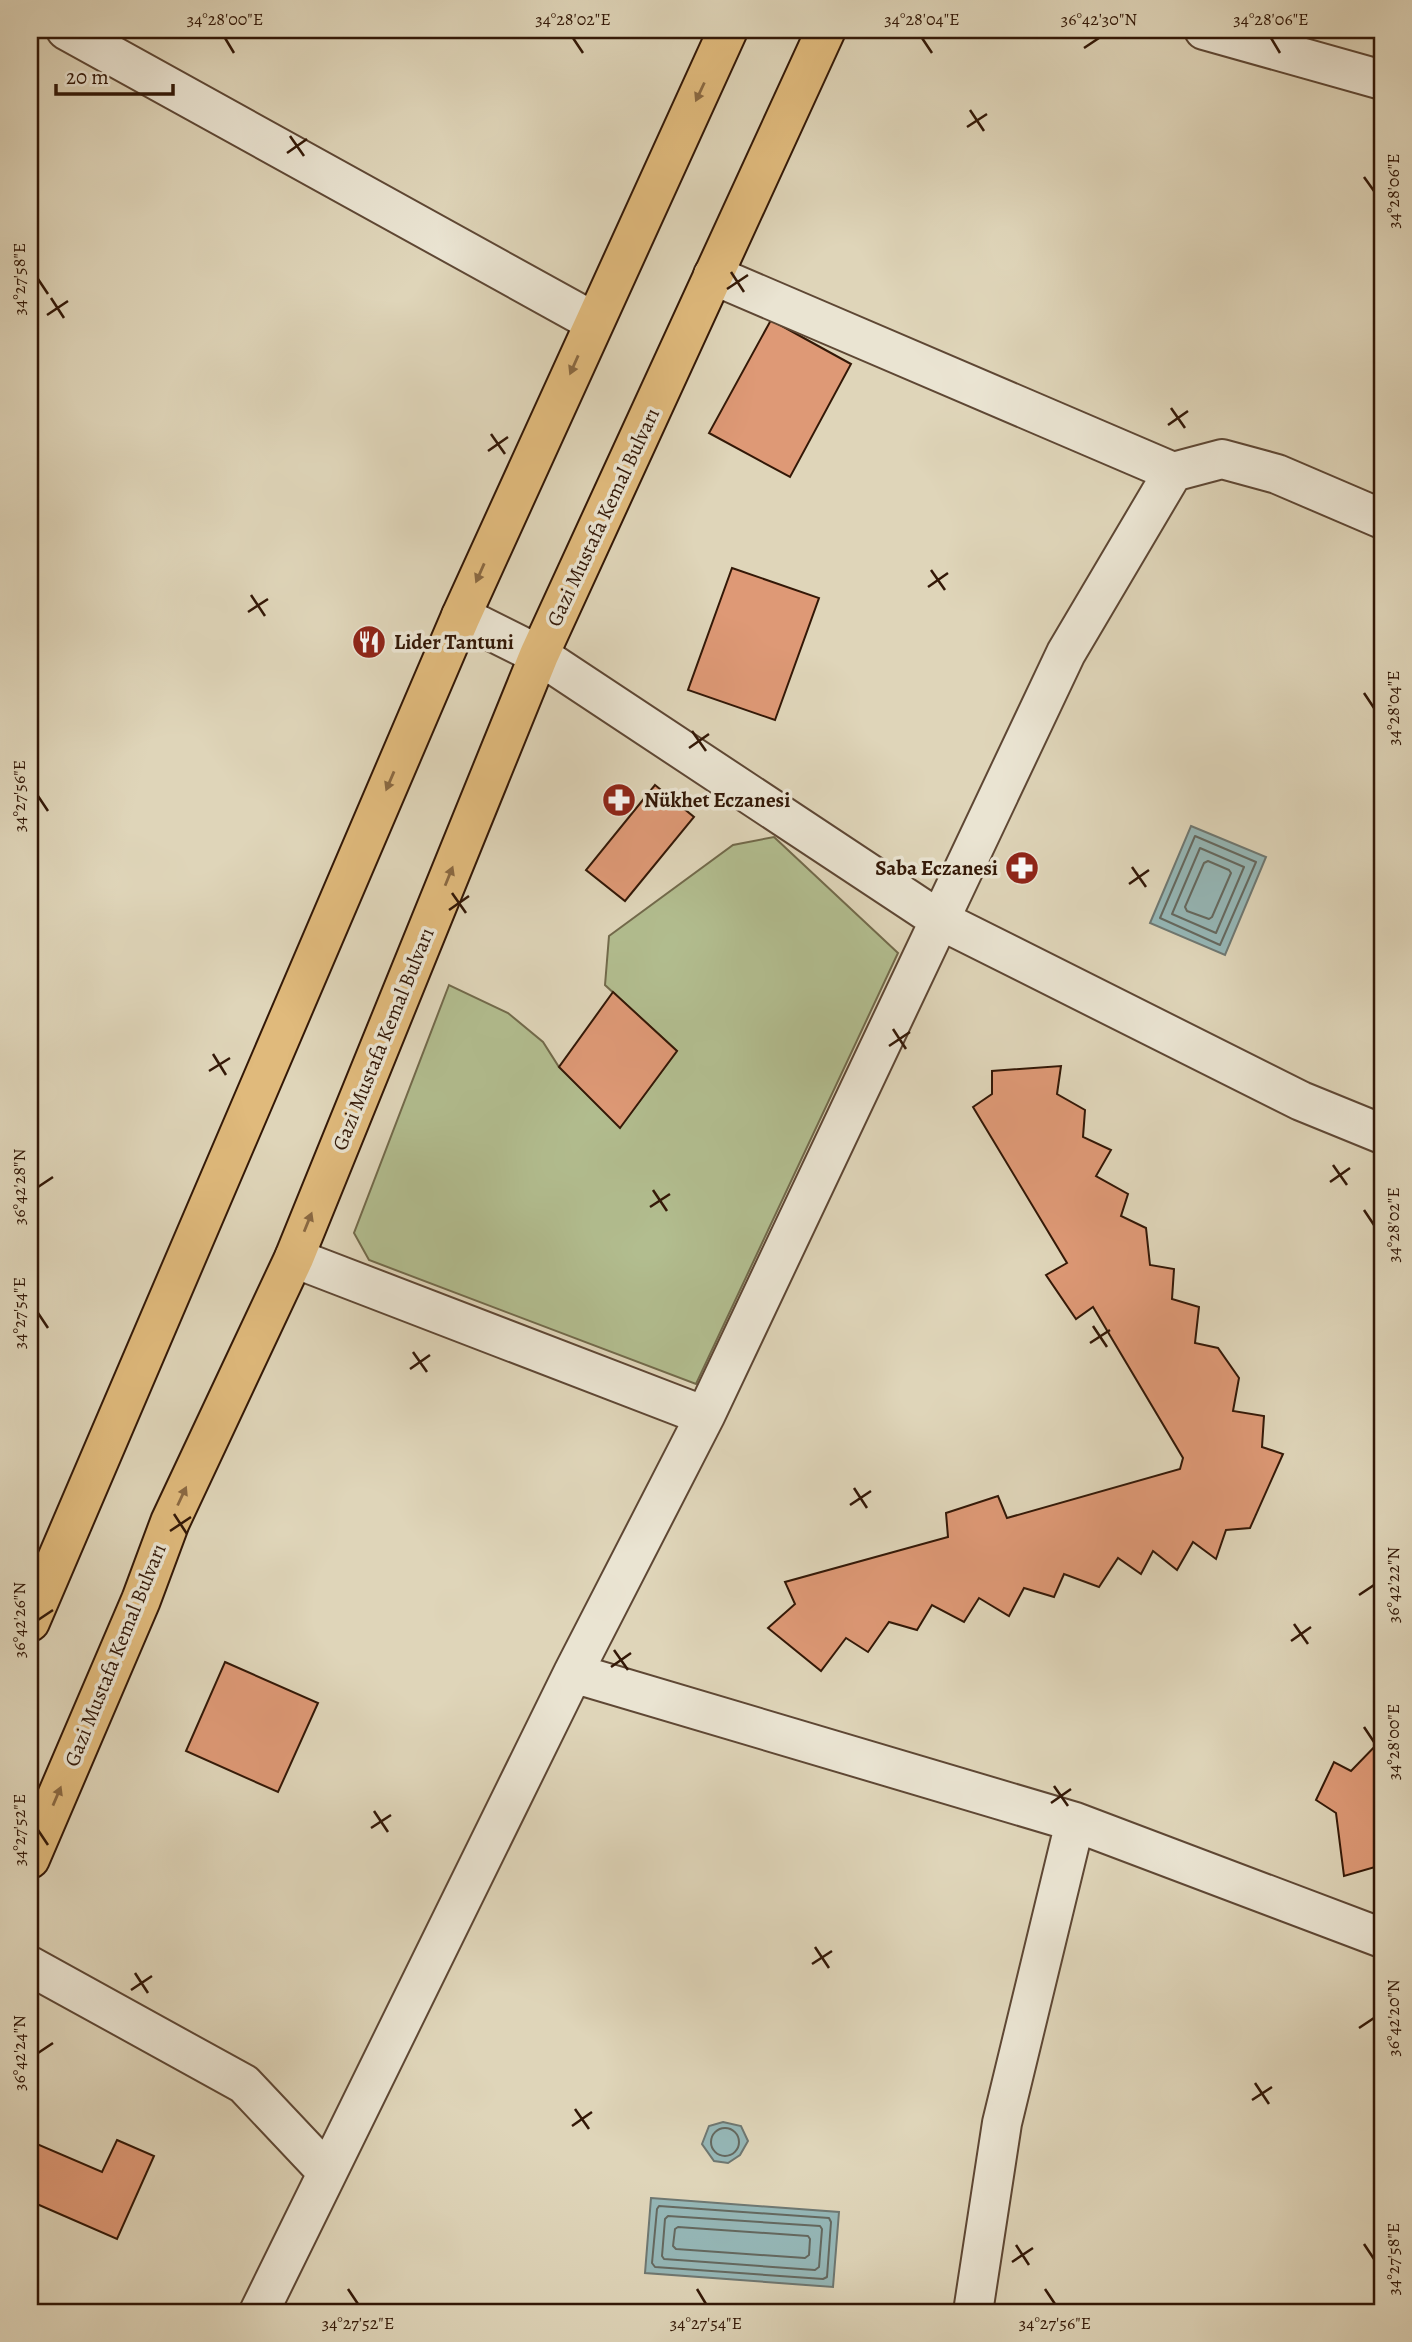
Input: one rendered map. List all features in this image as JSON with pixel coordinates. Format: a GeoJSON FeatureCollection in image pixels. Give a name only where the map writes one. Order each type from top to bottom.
{"type":"FeatureCollection","features":[{"type":"Feature","properties":{"kind":"highway"},"geometry":{"type":"LineString","coordinates":[[33,1607],[461,615],[728,30]]}},
{"type":"Feature","properties":{"kind":"highway","name":"Gazi Mustafa Kemal Bulvarı"},"geometry":{"type":"LineString","coordinates":[[30,1859],[141,1600],[170,1522],[294,1258],[539,654],[826,30]]}},
{"type":"Feature","properties":{"kind":"street"},"geometry":{"type":"LineString","coordinates":[[66,30],[594,322]]}},
{"type":"Feature","properties":{"kind":"street"},"geometry":{"type":"LineString","coordinates":[[1205,30],[1382,80]]}},
{"type":"Feature","properties":{"kind":"street"},"geometry":{"type":"LineString","coordinates":[[713,275],[1173,472],[1222,458],[1277,474],[1382,519]]}},
{"type":"Feature","properties":{"kind":"street"},"geometry":{"type":"LineString","coordinates":[[258,2312],[573,1674],[705,1416],[1066,653],[1173,472]]}},
{"type":"Feature","properties":{"kind":"street"},"geometry":{"type":"LineString","coordinates":[[461,615],[539,654],[938,919],[1301,1101],[1382,1134]]}},
{"type":"Feature","properties":{"kind":"street"},"geometry":{"type":"LineString","coordinates":[[294,1258],[705,1416]]}},
{"type":"Feature","properties":{"kind":"street"},"geometry":{"type":"LineString","coordinates":[[573,1674],[1074,1822],[1382,1938]]}},
{"type":"Feature","properties":{"kind":"street"},"geometry":{"type":"LineString","coordinates":[[973,2312],[1002,2123],[1074,1822]]}},
{"type":"Feature","properties":{"kind":"street"},"geometry":{"type":"LineString","coordinates":[[30,1966],[244,2084],[327,2172]]}},
{"type":"Feature","properties":{"kind":"green space"},"geometry":{"type":"Polygon","coordinates":[[[774,837],[898,953],[696,1384],[369,1260],[354,1233],[449,985],[508,1013],[543,1042],[559,1067],[620,1127],[677,1051],[605,985],[609,936],[733,845],[774,837]]]}},
{"type":"Feature","properties":{"kind":"water"},"geometry":{"type":"Polygon","coordinates":[[[1191,826],[1266,857],[1225,955],[1150,923],[1191,826]]]}},
{"type":"Feature","properties":{"kind":"water"},"geometry":{"type":"Polygon","coordinates":[[[723,2122],[741,2126],[748,2141],[740,2155],[728,2163],[714,2161],[702,2144],[709,2126],[723,2122]]]}},
{"type":"Feature","properties":{"kind":"water"},"geometry":{"type":"Polygon","coordinates":[[[651,2198],[839,2212],[833,2287],[645,2273],[651,2198]]]}},
{"type":"Feature","properties":{"kind":"building"},"geometry":{"type":"Polygon","coordinates":[[[771,320],[851,364],[790,477],[709,433],[771,320]]]}},
{"type":"Feature","properties":{"kind":"building"},"geometry":{"type":"Polygon","coordinates":[[[732,568],[819,598],[775,720],[688,690],[732,568]]]}},
{"type":"Feature","properties":{"kind":"building"},"geometry":{"type":"Polygon","coordinates":[[[655,785],[694,817],[625,901],[586,870],[655,785]]]}},
{"type":"Feature","properties":{"kind":"building"},"geometry":{"type":"Polygon","coordinates":[[[613,992],[677,1051],[620,1128],[559,1067],[613,992]]]}},
{"type":"Feature","properties":{"kind":"building"},"geometry":{"type":"Polygon","coordinates":[[[1061,1066],[1057,1094],[1085,1110],[1083,1137],[1111,1150],[1096,1176],[1128,1194],[1121,1216],[1146,1228],[1150,1265],[1174,1269],[1172,1299],[1199,1307],[1195,1343],[1218,1348],[1239,1378],[1233,1411],[1264,1416],[1262,1447],[1283,1454],[1250,1528],[1226,1530],[1216,1559],[1193,1542],[1177,1570],[1153,1551],[1141,1574],[1118,1558],[1099,1587],[1064,1574],[1054,1597],[1024,1588],[1009,1616],[979,1598],[964,1622],[932,1605],[917,1630],[889,1622],[868,1652],[846,1638],[821,1671],[768,1628],[795,1604],[785,1582],[948,1537],[946,1513],[998,1496],[1007,1518],[1180,1469],[1183,1458],[1093,1307],[1076,1319],[1046,1275],[1067,1263],[973,1107],[992,1094],[992,1071],[1061,1066]]]}},
{"type":"Feature","properties":{"kind":"building"},"geometry":{"type":"Polygon","coordinates":[[[225,1662],[318,1703],[278,1792],[186,1751],[225,1662]]]}},
{"type":"Feature","properties":{"kind":"building"},"geometry":{"type":"Polygon","coordinates":[[[1382,1739],[1382,1865],[1344,1876],[1336,1813],[1316,1800],[1334,1762],[1351,1771],[1382,1739]]]}},
{"type":"Feature","properties":{"kind":"building"},"geometry":{"type":"Polygon","coordinates":[[[117,2140],[154,2156],[117,2239],[30,2201],[30,2141],[102,2172],[117,2140]]]}},
{"type":"Feature","properties":{"kind":"place","name":"Lider Tantuni"},"geometry":{"type":"Point","coordinates":[369,642]}},
{"type":"Feature","properties":{"kind":"place","name":"Nükhet Eczanesi"},"geometry":{"type":"Point","coordinates":[619,800]}},
{"type":"Feature","properties":{"kind":"place","name":"Saba Eczanesi"},"geometry":{"type":"Point","coordinates":[1022,868]}}]}
